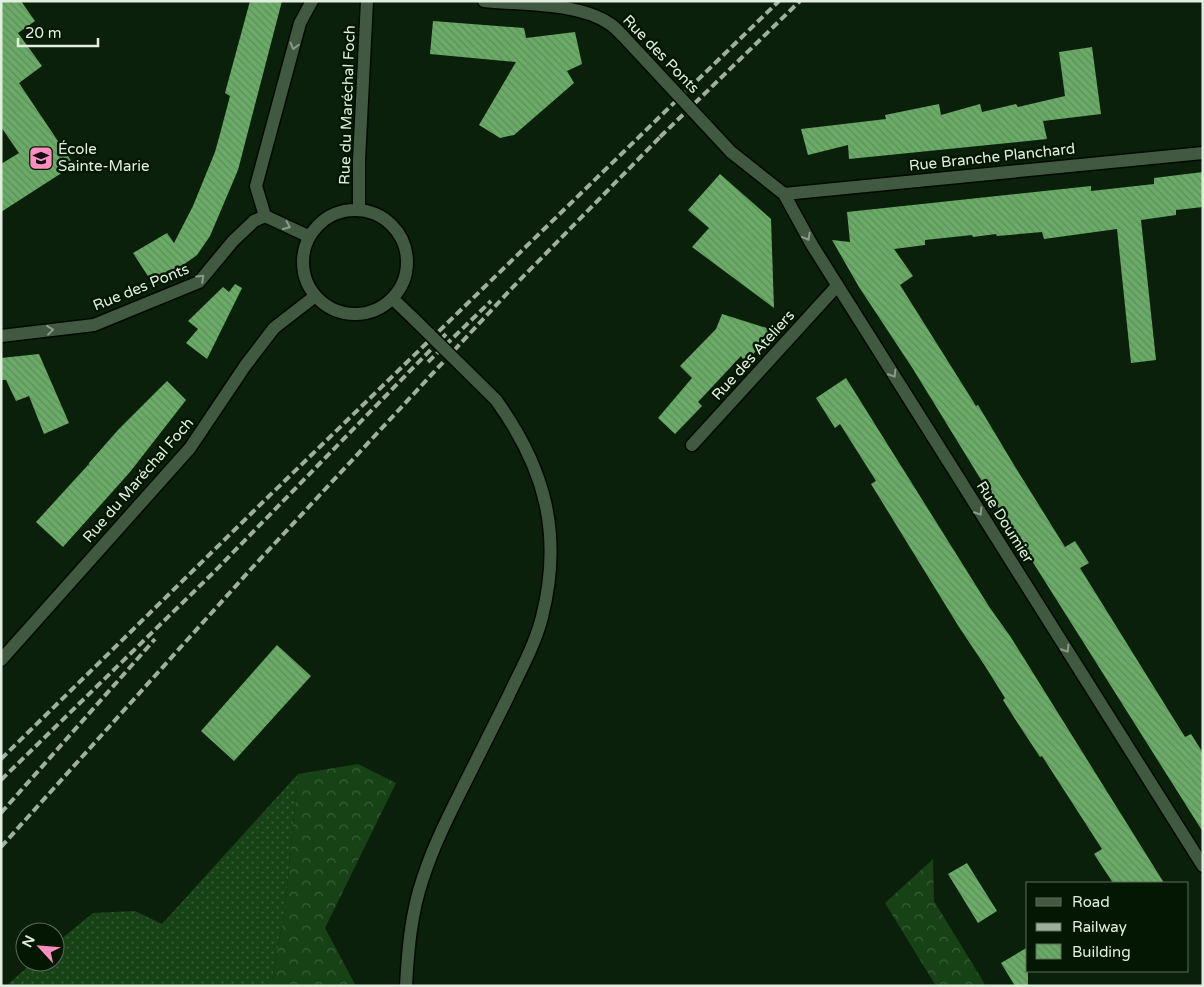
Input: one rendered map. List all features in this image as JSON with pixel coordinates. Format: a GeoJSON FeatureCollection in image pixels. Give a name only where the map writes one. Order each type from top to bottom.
{"type":"FeatureCollection","features":[{"type":"Feature","properties":{"kind":"street"},"geometry":{"type":"LineString","coordinates":[[308,236],[265,216],[256,186],[300,24],[312,1]]}},
{"type":"Feature","properties":{"kind":"street","name":"Rue du Maréchal Foch"},"geometry":{"type":"LineString","coordinates":[[359,210],[359,160],[367,1]]}},
{"type":"Feature","properties":{"kind":"street","name":"Rue des Ponts"},"geometry":{"type":"LineString","coordinates":[[484,1],[549,4],[593,16],[610,24],[731,152],[784,194]]}},
{"type":"Feature","properties":{"kind":"street","name":"Rue Branche Planchard"},"geometry":{"type":"LineString","coordinates":[[784,194],[1203,153]]}},
{"type":"Feature","properties":{"kind":"street","name":"Rue Doumier"},"geometry":{"type":"LineString","coordinates":[[784,194],[837,286],[1203,866]]}},
{"type":"Feature","properties":{"kind":"street"},"geometry":{"type":"LineString","coordinates":[[348,210],[359,210],[374,213],[387,221],[401,237],[408,258],[406,278],[393,299],[372,312],[353,316],[332,310],[314,297],[305,281],[302,262],[303,249],[308,236],[330,216],[348,210]]}},
{"type":"Feature","properties":{"kind":"street","name":"Rue des Ponts"},"geometry":{"type":"LineString","coordinates":[[1,336],[94,324],[199,282],[233,241],[254,221],[265,216]]}},
{"type":"Feature","properties":{"kind":"street","name":"Rue des Ateliers"},"geometry":{"type":"LineString","coordinates":[[692,446],[837,286]]}},
{"type":"Feature","properties":{"kind":"street","name":"Rue du Maréchal Foch"},"geometry":{"type":"LineString","coordinates":[[1,660],[190,448],[245,366],[274,328],[314,297]]}},
{"type":"Feature","properties":{"kind":"street"},"geometry":{"type":"LineString","coordinates":[[393,299],[496,400],[514,424],[535,465],[544,496],[549,526],[550,555],[548,584],[542,618],[529,653],[438,837],[422,878],[414,908],[406,986]]}},
{"type":"Feature","properties":{"kind":"green space"},"geometry":{"type":"Polygon","coordinates":[[[358,764],[396,783],[325,928],[356,986],[271,986],[285,908],[298,774],[358,764]]]}},
{"type":"Feature","properties":{"kind":"green space"},"geometry":{"type":"Polygon","coordinates":[[[298,774],[285,908],[271,986],[6,986],[22,972],[65,972],[65,936],[93,913],[135,911],[162,924],[298,774]]]}},
{"type":"Feature","properties":{"kind":"green space"},"geometry":{"type":"Polygon","coordinates":[[[933,859],[934,901],[986,986],[936,986],[885,903],[933,859]]]}},
{"type":"Feature","properties":{"kind":"building"},"geometry":{"type":"Polygon","coordinates":[[[1,1],[21,1],[35,21],[18,33],[42,66],[19,83],[74,165],[1,212],[1,164],[19,153],[1,127],[1,1]]]}},
{"type":"Feature","properties":{"kind":"building"},"geometry":{"type":"Polygon","coordinates":[[[250,1],[282,1],[238,170],[210,236],[197,255],[151,288],[153,284],[133,253],[167,233],[174,243],[193,206],[215,152],[230,96],[225,93],[250,1]]]}},
{"type":"Feature","properties":{"kind":"building"},"geometry":{"type":"Polygon","coordinates":[[[433,21],[524,28],[526,38],[575,32],[582,64],[567,71],[574,83],[514,135],[500,138],[479,125],[516,62],[430,54],[433,21]]]}},
{"type":"Feature","properties":{"kind":"building"},"geometry":{"type":"Polygon","coordinates":[[[1092,47],[1101,114],[1043,121],[1047,139],[849,159],[848,145],[808,155],[801,129],[886,119],[885,115],[939,104],[941,115],[980,104],[982,112],[1016,104],[1018,107],[1065,96],[1059,52],[1092,47]]]}},
{"type":"Feature","properties":{"kind":"building"},"geometry":{"type":"Polygon","coordinates":[[[1203,172],[1203,207],[1176,210],[1176,215],[1141,220],[1156,360],[1131,363],[1117,229],[1044,239],[1042,232],[997,236],[996,234],[973,237],[972,235],[925,240],[925,245],[894,249],[913,276],[900,285],[976,406],[978,405],[1065,547],[1075,541],[1089,563],[1080,568],[1185,737],[1191,734],[1203,753],[1203,832],[913,369],[859,287],[832,240],[850,242],[847,212],[1091,186],[1091,191],[1154,184],[1154,178],[1203,172]]]}},
{"type":"Feature","properties":{"kind":"building"},"geometry":{"type":"Polygon","coordinates":[[[720,174],[771,219],[774,308],[692,247],[709,228],[688,210],[720,174]]]}},
{"type":"Feature","properties":{"kind":"building"},"geometry":{"type":"Polygon","coordinates":[[[235,284],[242,288],[207,359],[186,343],[198,329],[188,321],[223,287],[229,292],[235,284]]]}},
{"type":"Feature","properties":{"kind":"building"},"geometry":{"type":"Polygon","coordinates":[[[722,314],[776,331],[745,362],[741,356],[698,402],[702,406],[675,434],[658,418],[692,378],[680,366],[716,329],[722,314]]]}},
{"type":"Feature","properties":{"kind":"building"},"geometry":{"type":"Polygon","coordinates":[[[39,354],[69,423],[44,434],[29,396],[16,401],[6,380],[1,380],[1,358],[39,354]]]}},
{"type":"Feature","properties":{"kind":"building"},"geometry":{"type":"Polygon","coordinates":[[[846,378],[1163,882],[1112,882],[1094,854],[1102,849],[1003,700],[1005,698],[871,484],[876,481],[840,424],[835,428],[816,398],[846,378]]]}},
{"type":"Feature","properties":{"kind":"building"},"geometry":{"type":"Polygon","coordinates":[[[167,381],[186,400],[130,472],[63,547],[36,522],[88,465],[88,467],[89,463],[118,430],[167,381]]]}},
{"type":"Feature","properties":{"kind":"building"},"geometry":{"type":"Polygon","coordinates":[[[277,645],[311,676],[234,761],[201,731],[277,645]]]}},
{"type":"Feature","properties":{"kind":"building"},"geometry":{"type":"Polygon","coordinates":[[[967,863],[997,911],[978,923],[948,874],[967,863]]]}},
{"type":"Feature","properties":{"kind":"building"},"geometry":{"type":"Polygon","coordinates":[[[1026,948],[1028,986],[1015,986],[1001,963],[1026,948]]]}},
{"type":"Feature","properties":{"kind":"railway"},"geometry":{"type":"LineString","coordinates":[[1,759],[779,1]]}},
{"type":"Feature","properties":{"kind":"railway"},"geometry":{"type":"LineString","coordinates":[[660,137],[800,1]]}},
{"type":"Feature","properties":{"kind":"railway"},"geometry":{"type":"LineString","coordinates":[[1,847],[251,569],[513,287],[664,133]]}},
{"type":"Feature","properties":{"kind":"railway"},"geometry":{"type":"LineString","coordinates":[[428,362],[491,301]]}},
{"type":"Feature","properties":{"kind":"railway"},"geometry":{"type":"LineString","coordinates":[[1,780],[213,573],[446,334]]}},
{"type":"Feature","properties":{"kind":"railway"},"geometry":{"type":"LineString","coordinates":[[1,813],[155,639]]}},
{"type":"Feature","properties":{"kind":"place","name":"École Sainte-Marie"},"geometry":{"type":"Point","coordinates":[41,158]}}]}
